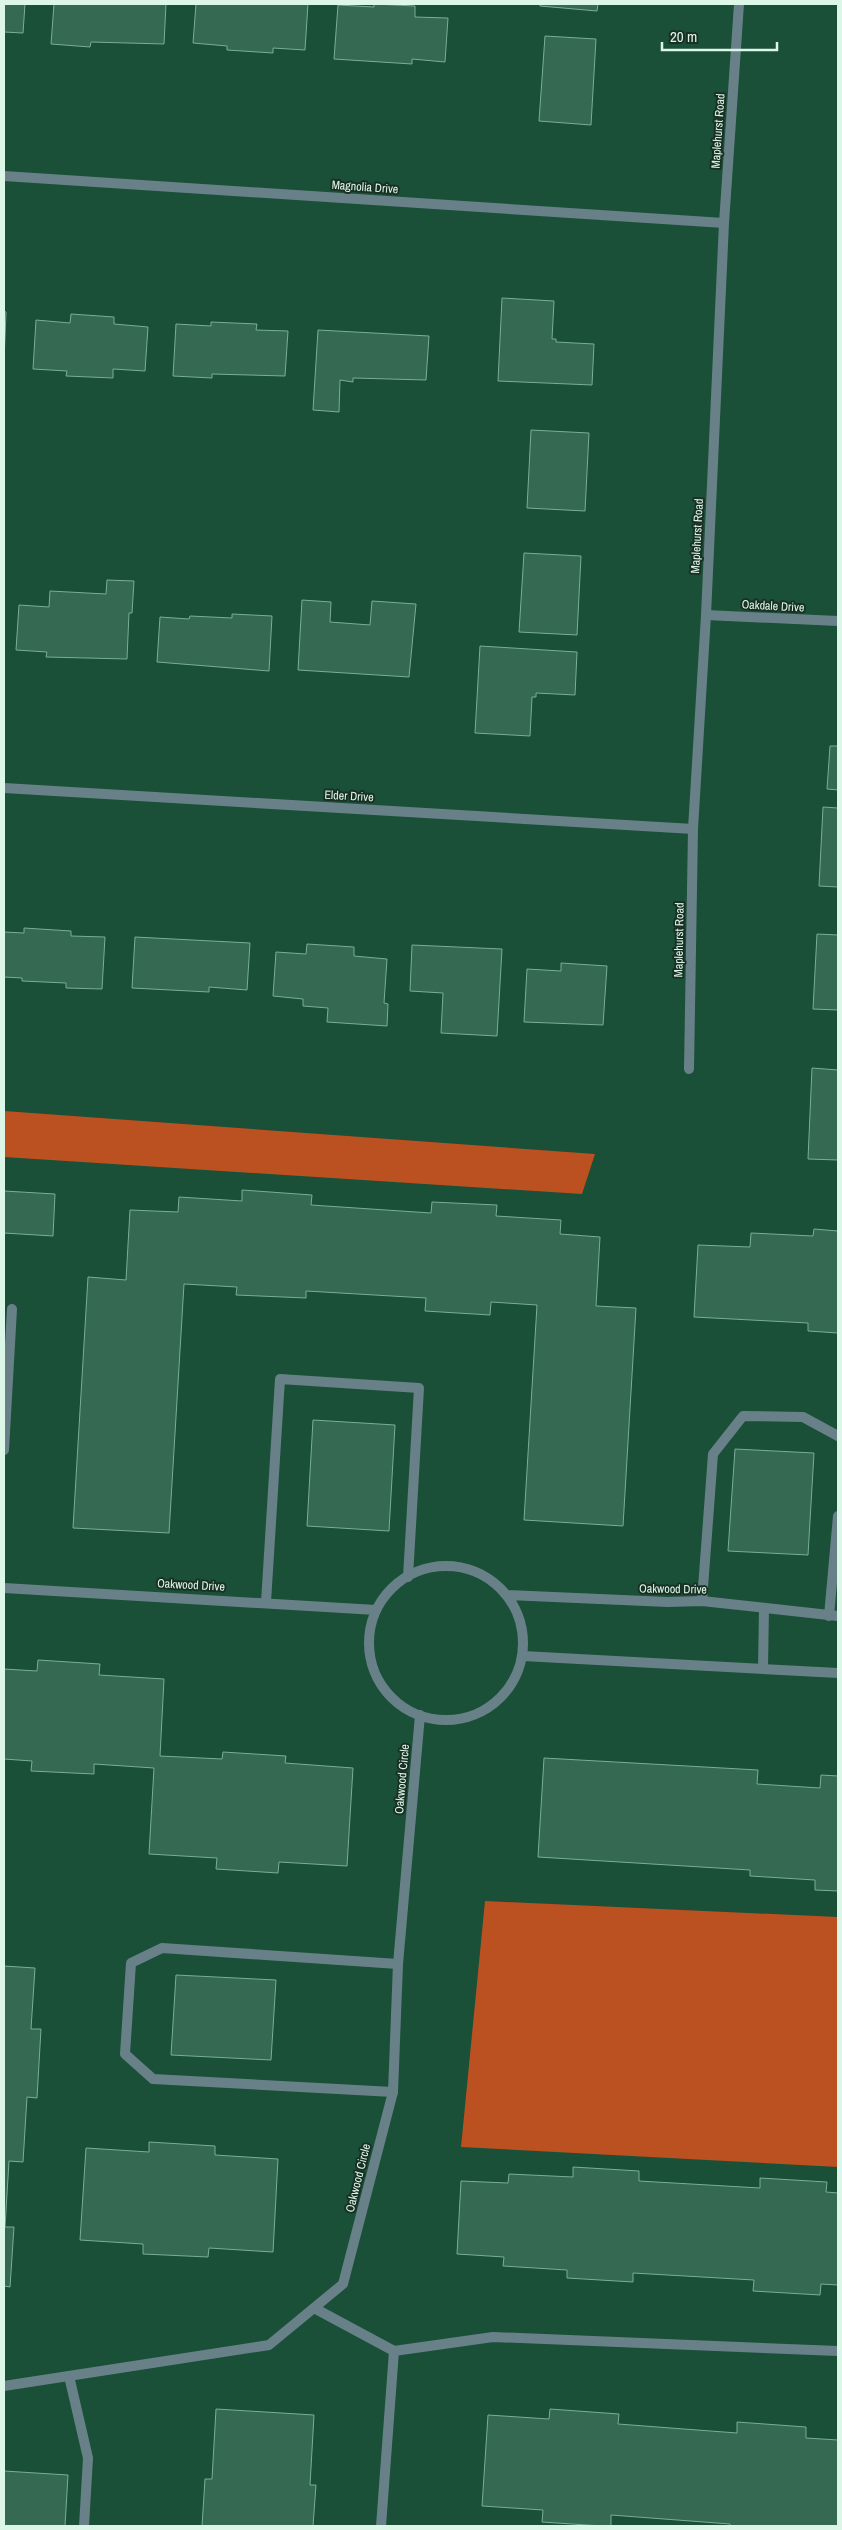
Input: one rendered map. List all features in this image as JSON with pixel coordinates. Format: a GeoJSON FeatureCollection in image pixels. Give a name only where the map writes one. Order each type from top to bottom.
{"type":"FeatureCollection","features":[{"type":"Feature","properties":{"kind":"street","name":"Maplehurst Road"},"geometry":{"type":"LineString","coordinates":[[689,1069],[693,829],[706,615],[724,223],[739,4]]}},
{"type":"Feature","properties":{"kind":"street","name":"Magnolia Drive"},"geometry":{"type":"LineString","coordinates":[[4,176],[724,223]]}},
{"type":"Feature","properties":{"kind":"street","name":"Oakdale Drive"},"geometry":{"type":"LineString","coordinates":[[706,615],[838,621]]}},
{"type":"Feature","properties":{"kind":"street","name":"Elder Drive"},"geometry":{"type":"LineString","coordinates":[[4,788],[693,829]]}},
{"type":"Feature","properties":{"kind":"street"},"geometry":{"type":"LineString","coordinates":[[4,1450],[12,1309]]}},
{"type":"Feature","properties":{"kind":"street"},"geometry":{"type":"LineString","coordinates":[[266,1602],[280,1379],[419,1388],[408,1577]]}},
{"type":"Feature","properties":{"kind":"street"},"geometry":{"type":"LineString","coordinates":[[702,1601],[713,1454],[743,1416],[803,1417],[838,1436]]}},
{"type":"Feature","properties":{"kind":"street"},"geometry":{"type":"LineString","coordinates":[[834,1616],[838,1516]]}},
{"type":"Feature","properties":{"kind":"street"},"geometry":{"type":"LineString","coordinates":[[438,1566],[464,1567],[488,1577],[507,1595],[520,1617],[524,1643],[523,1656],[520,1668],[507,1692],[488,1708],[464,1719],[438,1720],[414,1714],[393,1699],[378,1680],[370,1655],[369,1630],[376,1610],[393,1586],[414,1572],[438,1566]]}},
{"type":"Feature","properties":{"kind":"street","name":"Oakwood Drive"},"geometry":{"type":"LineString","coordinates":[[4,1588],[376,1610]]}},
{"type":"Feature","properties":{"kind":"street","name":"Oakwood Drive"},"geometry":{"type":"LineString","coordinates":[[507,1595],[668,1602],[702,1601],[834,1616]]}},
{"type":"Feature","properties":{"kind":"street"},"geometry":{"type":"LineString","coordinates":[[763,1668],[764,1608]]}},
{"type":"Feature","properties":{"kind":"street"},"geometry":{"type":"LineString","coordinates":[[523,1656],[838,1673]]}},
{"type":"Feature","properties":{"kind":"street","name":"Oakwood Circle"},"geometry":{"type":"LineString","coordinates":[[4,2386],[269,2345],[343,2284],[392,2092],[398,1964],[420,1715]]}},
{"type":"Feature","properties":{"kind":"street"},"geometry":{"type":"LineString","coordinates":[[392,2092],[153,2079],[125,2054],[131,1963],[162,1948],[398,1964]]}},
{"type":"Feature","properties":{"kind":"street"},"geometry":{"type":"LineString","coordinates":[[314,2308],[394,2351],[493,2337],[838,2351]]}},
{"type":"Feature","properties":{"kind":"street"},"geometry":{"type":"LineString","coordinates":[[381,2526],[394,2351]]}},
{"type":"Feature","properties":{"kind":"street"},"geometry":{"type":"LineString","coordinates":[[69,2376],[88,2458],[84,2526]]}},
{"type":"Feature","properties":{"kind":"shaded area"},"geometry":{"type":"Polygon","coordinates":[[[4,1111],[595,1154],[582,1194],[4,1157],[4,1111]]]}},
{"type":"Feature","properties":{"kind":"shaded area"},"geometry":{"type":"Polygon","coordinates":[[[485,1901],[838,1917],[838,2167],[461,2147],[485,1901]]]}},
{"type":"Feature","properties":{"kind":"building"},"geometry":{"type":"Polygon","coordinates":[[[4,4],[25,4],[23,33],[4,32],[4,4]]]}},
{"type":"Feature","properties":{"kind":"building"},"geometry":{"type":"Polygon","coordinates":[[[54,4],[166,4],[164,44],[91,42],[90,47],[51,44],[54,4]]]}},
{"type":"Feature","properties":{"kind":"building"},"geometry":{"type":"Polygon","coordinates":[[[196,4],[308,4],[305,50],[273,48],[273,53],[227,50],[227,46],[193,43],[196,4]]]}},
{"type":"Feature","properties":{"kind":"building"},"geometry":{"type":"Polygon","coordinates":[[[374,4],[415,6],[415,17],[448,18],[445,62],[412,59],[412,64],[334,59],[338,5],[374,7],[374,4]]]}},
{"type":"Feature","properties":{"kind":"building"},"geometry":{"type":"Polygon","coordinates":[[[540,4],[598,4],[597,11],[540,6],[540,4]]]}},
{"type":"Feature","properties":{"kind":"building"},"geometry":{"type":"Polygon","coordinates":[[[545,36],[596,39],[591,125],[539,121],[545,36]]]}},
{"type":"Feature","properties":{"kind":"building"},"geometry":{"type":"Polygon","coordinates":[[[502,298],[554,301],[552,339],[556,339],[556,342],[594,344],[592,385],[498,381],[502,298]]]}},
{"type":"Feature","properties":{"kind":"building"},"geometry":{"type":"Polygon","coordinates":[[[4,311],[6,312],[4,362],[4,311]]]}},
{"type":"Feature","properties":{"kind":"building"},"geometry":{"type":"Polygon","coordinates":[[[71,314],[114,317],[114,324],[148,327],[145,371],[113,369],[113,378],[66,376],[67,371],[33,369],[36,320],[70,323],[71,314]]]}},
{"type":"Feature","properties":{"kind":"building"},"geometry":{"type":"Polygon","coordinates":[[[211,322],[257,324],[256,330],[288,331],[285,376],[212,374],[212,378],[173,376],[176,324],[211,326],[211,322]]]}},
{"type":"Feature","properties":{"kind":"building"},"geometry":{"type":"Polygon","coordinates":[[[318,330],[429,336],[426,380],[353,378],[353,382],[340,380],[339,412],[313,410],[318,330]]]}},
{"type":"Feature","properties":{"kind":"building"},"geometry":{"type":"Polygon","coordinates":[[[531,430],[589,433],[585,511],[527,508],[531,430]]]}},
{"type":"Feature","properties":{"kind":"building"},"geometry":{"type":"Polygon","coordinates":[[[524,553],[581,556],[577,635],[519,632],[524,553]]]}},
{"type":"Feature","properties":{"kind":"building"},"geometry":{"type":"Polygon","coordinates":[[[107,580],[134,581],[132,613],[129,613],[127,659],[46,657],[47,652],[16,650],[19,605],[49,607],[50,591],[106,594],[107,580]]]}},
{"type":"Feature","properties":{"kind":"building"},"geometry":{"type":"Polygon","coordinates":[[[302,600],[331,602],[330,622],[370,625],[372,601],[416,604],[409,677],[298,670],[302,600]]]}},
{"type":"Feature","properties":{"kind":"building"},"geometry":{"type":"Polygon","coordinates":[[[232,614],[272,616],[269,671],[157,662],[160,617],[189,619],[190,616],[232,618],[232,614]]]}},
{"type":"Feature","properties":{"kind":"building"},"geometry":{"type":"Polygon","coordinates":[[[480,646],[577,652],[575,695],[536,693],[536,697],[532,697],[530,736],[475,733],[480,646]]]}},
{"type":"Feature","properties":{"kind":"building"},"geometry":{"type":"Polygon","coordinates":[[[830,746],[838,746],[838,790],[827,789],[830,746]]]}},
{"type":"Feature","properties":{"kind":"building"},"geometry":{"type":"Polygon","coordinates":[[[823,807],[838,808],[838,887],[819,886],[823,807]]]}},
{"type":"Feature","properties":{"kind":"building"},"geometry":{"type":"Polygon","coordinates":[[[24,928],[71,931],[71,936],[105,937],[102,989],[66,988],[66,983],[22,981],[22,978],[4,977],[4,932],[24,933],[24,928]]]}},
{"type":"Feature","properties":{"kind":"building"},"geometry":{"type":"Polygon","coordinates":[[[817,934],[838,935],[838,1010],[813,1009],[817,934]]]}},
{"type":"Feature","properties":{"kind":"building"},"geometry":{"type":"Polygon","coordinates":[[[135,937],[250,943],[247,990],[209,987],[209,992],[132,988],[135,937]]]}},
{"type":"Feature","properties":{"kind":"building"},"geometry":{"type":"Polygon","coordinates":[[[307,944],[354,947],[354,956],[387,959],[384,1003],[388,1004],[387,1026],[327,1022],[328,1008],[303,1006],[303,999],[273,996],[276,952],[306,954],[307,944]]]}},
{"type":"Feature","properties":{"kind":"building"},"geometry":{"type":"Polygon","coordinates":[[[412,945],[502,949],[497,1036],[441,1033],[443,993],[410,991],[412,945]]]}},
{"type":"Feature","properties":{"kind":"building"},"geometry":{"type":"Polygon","coordinates":[[[561,963],[607,966],[603,1025],[524,1022],[527,969],[561,971],[561,963]]]}},
{"type":"Feature","properties":{"kind":"building"},"geometry":{"type":"Polygon","coordinates":[[[812,1068],[838,1070],[838,1160],[808,1159],[812,1068]]]}},
{"type":"Feature","properties":{"kind":"building"},"geometry":{"type":"Polygon","coordinates":[[[242,1190],[312,1195],[311,1205],[431,1213],[432,1202],[497,1205],[496,1216],[561,1220],[560,1234],[600,1237],[596,1306],[636,1308],[623,1526],[524,1520],[537,1305],[491,1302],[490,1315],[425,1311],[426,1298],[306,1291],[306,1298],[236,1295],[237,1287],[184,1284],[169,1533],[73,1528],[88,1277],[126,1280],[130,1210],[178,1212],[179,1197],[242,1201],[242,1190]]]}},
{"type":"Feature","properties":{"kind":"building"},"geometry":{"type":"Polygon","coordinates":[[[4,1191],[55,1194],[53,1236],[4,1233],[4,1191]]]}},
{"type":"Feature","properties":{"kind":"building"},"geometry":{"type":"Polygon","coordinates":[[[814,1229],[838,1231],[838,1333],[808,1331],[808,1323],[694,1317],[698,1245],[750,1247],[751,1233],[813,1236],[814,1229]]]}},
{"type":"Feature","properties":{"kind":"building"},"geometry":{"type":"Polygon","coordinates":[[[313,1420],[395,1425],[389,1531],[307,1526],[313,1420]]]}},
{"type":"Feature","properties":{"kind":"building"},"geometry":{"type":"Polygon","coordinates":[[[735,1449],[814,1453],[808,1555],[728,1551],[735,1449]]]}},
{"type":"Feature","properties":{"kind":"building"},"geometry":{"type":"Polygon","coordinates":[[[38,1660],[100,1664],[99,1675],[164,1679],[160,1756],[222,1759],[223,1752],[286,1756],[285,1763],[353,1768],[347,1866],[279,1862],[278,1873],[216,1869],[217,1858],[149,1854],[154,1768],[94,1764],[94,1774],[31,1771],[32,1761],[4,1759],[4,1669],[37,1671],[38,1660]]]}},
{"type":"Feature","properties":{"kind":"building"},"geometry":{"type":"Polygon","coordinates":[[[544,1758],[758,1770],[757,1784],[820,1788],[821,1775],[838,1776],[838,1891],[815,1890],[815,1880],[750,1876],[750,1870],[538,1857],[544,1758]]]}},
{"type":"Feature","properties":{"kind":"building"},"geometry":{"type":"Polygon","coordinates":[[[4,1966],[35,1968],[31,2029],[41,2029],[37,2098],[27,2097],[23,2162],[9,2161],[5,2227],[14,2227],[10,2287],[4,2286],[4,1966]]]}},
{"type":"Feature","properties":{"kind":"building"},"geometry":{"type":"Polygon","coordinates":[[[176,1975],[276,1980],[271,2060],[171,2055],[176,1975]]]}},
{"type":"Feature","properties":{"kind":"building"},"geometry":{"type":"Polygon","coordinates":[[[149,2142],[215,2146],[215,2155],[278,2159],[273,2252],[209,2248],[208,2257],[143,2254],[143,2244],[80,2240],[86,2148],[149,2152],[149,2142]]]}},
{"type":"Feature","properties":{"kind":"building"},"geometry":{"type":"Polygon","coordinates":[[[573,2167],[639,2171],[639,2181],[760,2188],[760,2178],[827,2182],[826,2192],[838,2193],[838,2285],[821,2284],[820,2295],[753,2291],[754,2280],[633,2273],[633,2282],[567,2278],[567,2270],[503,2266],[504,2257],[457,2254],[461,2181],[508,2183],[509,2174],[573,2177],[573,2167]]]}},
{"type":"Feature","properties":{"kind":"building"},"geometry":{"type":"Polygon","coordinates":[[[216,2409],[314,2415],[310,2485],[316,2485],[313,2526],[202,2526],[205,2479],[212,2479],[216,2409]]]}},
{"type":"Feature","properties":{"kind":"building"},"geometry":{"type":"Polygon","coordinates":[[[550,2409],[619,2414],[618,2424],[737,2433],[737,2422],[806,2427],[806,2438],[838,2440],[838,2526],[730,2526],[730,2524],[611,2515],[611,2526],[602,2526],[542,2522],[543,2510],[482,2506],[488,2415],[549,2419],[550,2409]]]}},
{"type":"Feature","properties":{"kind":"building"},"geometry":{"type":"Polygon","coordinates":[[[4,2471],[68,2475],[65,2526],[4,2526],[4,2471]]]}}]}
